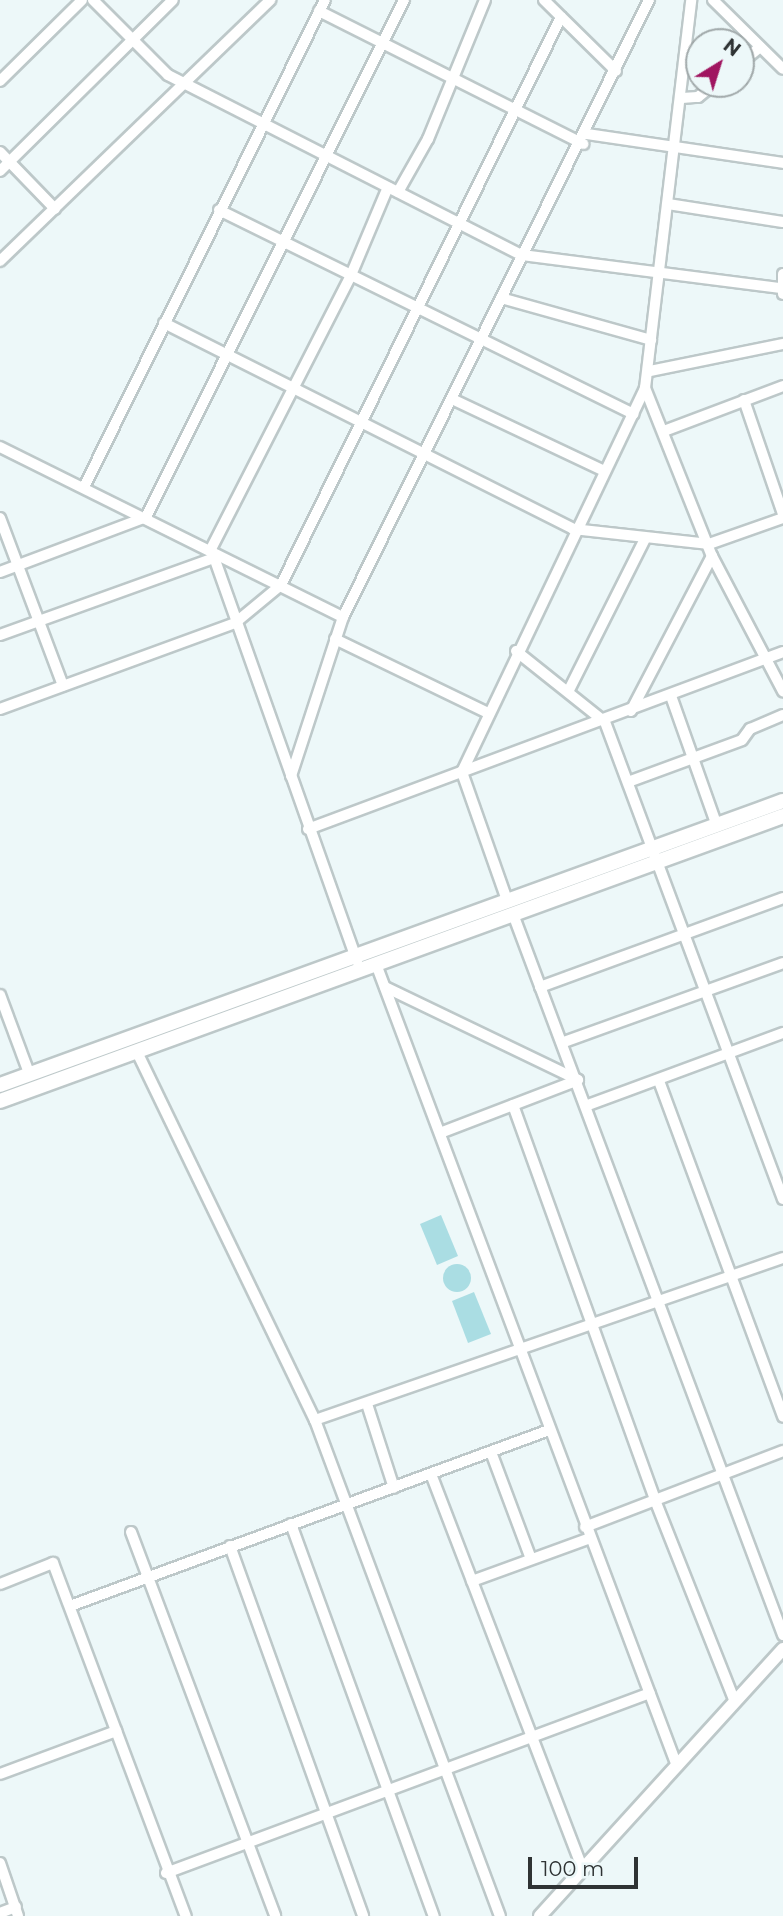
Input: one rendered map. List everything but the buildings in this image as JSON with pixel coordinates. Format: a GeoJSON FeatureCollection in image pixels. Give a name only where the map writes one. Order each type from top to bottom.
{"type":"FeatureCollection","features":[{"type":"Feature","properties":{"kind":"highway"},"geometry":{"type":"LineString","coordinates":[[656,855],[717,826],[783,801]]}},
{"type":"Feature","properties":{"kind":"highway"},"geometry":{"type":"LineString","coordinates":[[0,1101],[136,1052],[510,907],[656,855],[783,816]]}},
{"type":"Feature","properties":{"kind":"highway"},"geometry":{"type":"LineString","coordinates":[[0,1085],[358,964],[376,964],[510,907]]}},
{"type":"Feature","properties":{"kind":"main road"},"geometry":{"type":"LineString","coordinates":[[540,1916],[783,1649]]}},
{"type":"Feature","properties":{"kind":"street"},"geometry":{"type":"LineString","coordinates":[[0,81],[82,0]]}},
{"type":"Feature","properties":{"kind":"street"},"geometry":{"type":"LineString","coordinates":[[93,0],[133,40],[185,83],[522,255],[657,276],[782,284]]}},
{"type":"Feature","properties":{"kind":"street"},"geometry":{"type":"LineString","coordinates":[[0,171],[173,0]]}},
{"type":"Feature","properties":{"kind":"street"},"geometry":{"type":"LineString","coordinates":[[0,261],[270,0]]}},
{"type":"Feature","properties":{"kind":"street"},"geometry":{"type":"LineString","coordinates":[[84,487],[260,120],[325,0]]}},
{"type":"Feature","properties":{"kind":"street"},"geometry":{"type":"LineString","coordinates":[[0,572],[146,517],[404,0]]}},
{"type":"Feature","properties":{"kind":"street"},"geometry":{"type":"LineString","coordinates":[[0,635],[212,554],[393,189],[428,139],[449,80],[485,0]]}},
{"type":"Feature","properties":{"kind":"street"},"geometry":{"type":"LineString","coordinates":[[544,0],[616,71]]}},
{"type":"Feature","properties":{"kind":"street"},"geometry":{"type":"LineString","coordinates":[[691,0],[682,98],[657,276],[650,371],[645,388],[573,529],[462,772],[783,1635]]}},
{"type":"Feature","properties":{"kind":"street"},"geometry":{"type":"LineString","coordinates":[[713,0],[783,69]]}},
{"type":"Feature","properties":{"kind":"street"},"geometry":{"type":"LineString","coordinates":[[290,776],[343,617],[522,255],[585,139],[644,3]]}},
{"type":"Feature","properties":{"kind":"street"},"geometry":{"type":"LineString","coordinates":[[319,11],[514,112],[585,139],[783,163]]}},
{"type":"Feature","properties":{"kind":"street"},"geometry":{"type":"LineString","coordinates":[[0,709],[235,623],[281,585],[561,17]]}},
{"type":"Feature","properties":{"kind":"street"},"geometry":{"type":"LineString","coordinates":[[755,51],[760,47]]}},
{"type":"Feature","properties":{"kind":"street"},"geometry":{"type":"LineString","coordinates":[[0,152],[55,209]]}},
{"type":"Feature","properties":{"kind":"street"},"geometry":{"type":"LineString","coordinates":[[668,204],[783,222]]}},
{"type":"Feature","properties":{"kind":"street"},"geometry":{"type":"LineString","coordinates":[[219,209],[634,414]]}},
{"type":"Feature","properties":{"kind":"street"},"geometry":{"type":"LineString","coordinates":[[501,298],[651,341]]}},
{"type":"Feature","properties":{"kind":"street"},"geometry":{"type":"LineString","coordinates":[[164,323],[423,458],[573,529],[710,550],[783,516],[744,400]]}},
{"type":"Feature","properties":{"kind":"street"},"geometry":{"type":"LineString","coordinates":[[650,371],[783,344]]}},
{"type":"Feature","properties":{"kind":"street"},"geometry":{"type":"LineString","coordinates":[[664,431],[783,386]]}},
{"type":"Feature","properties":{"kind":"street"},"geometry":{"type":"LineString","coordinates":[[645,388],[710,550],[783,691]]}},
{"type":"Feature","properties":{"kind":"street"},"geometry":{"type":"LineString","coordinates":[[452,399],[604,471]]}},
{"type":"Feature","properties":{"kind":"street"},"geometry":{"type":"LineString","coordinates":[[0,446],[343,617]]}},
{"type":"Feature","properties":{"kind":"street"},"geometry":{"type":"LineString","coordinates":[[0,518],[63,686]]}},
{"type":"Feature","properties":{"kind":"street"},"geometry":{"type":"LineString","coordinates":[[569,690],[645,538]]}},
{"type":"Feature","properties":{"kind":"street"},"geometry":{"type":"LineString","coordinates":[[631,710],[710,550]]}},
{"type":"Feature","properties":{"kind":"street"},"geometry":{"type":"LineString","coordinates":[[212,554],[358,964]]}},
{"type":"Feature","properties":{"kind":"street"},"geometry":{"type":"LineString","coordinates":[[335,639],[488,713]]}},
{"type":"Feature","properties":{"kind":"street"},"geometry":{"type":"LineString","coordinates":[[516,651],[569,690],[605,722],[783,1199]]}},
{"type":"Feature","properties":{"kind":"street"},"geometry":{"type":"LineString","coordinates":[[308,829],[605,722],[783,652]]}},
{"type":"Feature","properties":{"kind":"street"},"geometry":{"type":"LineString","coordinates":[[671,696],[717,826]]}},
{"type":"Feature","properties":{"kind":"street"},"geometry":{"type":"LineString","coordinates":[[628,782],[743,740],[750,729],[783,715]]}},
{"type":"Feature","properties":{"kind":"street"},"geometry":{"type":"LineString","coordinates":[[540,987],[783,898]]}},
{"type":"Feature","properties":{"kind":"street"},"geometry":{"type":"LineString","coordinates":[[564,1042],[783,963]]}},
{"type":"Feature","properties":{"kind":"street"},"geometry":{"type":"LineString","coordinates":[[376,964],[677,1766]]}},
{"type":"Feature","properties":{"kind":"street"},"geometry":{"type":"LineString","coordinates":[[385,987],[578,1080]]}},
{"type":"Feature","properties":{"kind":"street"},"geometry":{"type":"LineString","coordinates":[[0,995],[29,1073]]}},
{"type":"Feature","properties":{"kind":"street"},"geometry":{"type":"LineString","coordinates":[[588,1105],[783,1033]]}},
{"type":"Feature","properties":{"kind":"street"},"geometry":{"type":"LineString","coordinates":[[136,1052],[315,1420],[500,1916]]}},
{"type":"Feature","properties":{"kind":"street"},"geometry":{"type":"LineString","coordinates":[[440,1133],[578,1080]]}},
{"type":"Feature","properties":{"kind":"street"},"geometry":{"type":"LineString","coordinates":[[659,1081],[783,1417]]}},
{"type":"Feature","properties":{"kind":"street"},"geometry":{"type":"LineString","coordinates":[[513,1105],[655,1500],[735,1702]]}},
{"type":"Feature","properties":{"kind":"street"},"geometry":{"type":"LineString","coordinates":[[315,1420],[522,1353],[783,1258]]}},
{"type":"Feature","properties":{"kind":"street"},"geometry":{"type":"LineString","coordinates":[[367,1404],[394,1488]]}},
{"type":"Feature","properties":{"kind":"street"},"geometry":{"type":"LineString","coordinates":[[70,1606],[549,1430]]}},
{"type":"Feature","properties":{"kind":"street"},"geometry":{"type":"LineString","coordinates":[[472,1581],[531,1559],[655,1500],[783,1451]]}},
{"type":"Feature","properties":{"kind":"street"},"geometry":{"type":"LineString","coordinates":[[491,1452],[531,1559]]}},
{"type":"Feature","properties":{"kind":"street"},"geometry":{"type":"LineString","coordinates":[[431,1474],[582,1867]]}},
{"type":"Feature","properties":{"kind":"street"},"geometry":{"type":"LineString","coordinates":[[291,1524],[385,1790],[434,1916]]}},
{"type":"Feature","properties":{"kind":"street"},"geometry":{"type":"LineString","coordinates":[[131,1532],[145,1580],[275,1916]]}},
{"type":"Feature","properties":{"kind":"street"},"geometry":{"type":"LineString","coordinates":[[230,1546],[324,1814],[363,1916]]}},
{"type":"Feature","properties":{"kind":"street"},"geometry":{"type":"LineString","coordinates":[[0,1584],[53,1563],[166,1873],[186,1916]]}},
{"type":"Feature","properties":{"kind":"street"},"geometry":{"type":"LineString","coordinates":[[166,1873],[650,1693]]}},
{"type":"Feature","properties":{"kind":"street"},"geometry":{"type":"LineString","coordinates":[[0,1774],[116,1731]]}},
{"type":"Feature","properties":{"kind":"street"},"geometry":{"type":"LineString","coordinates":[[0,1863],[17,1912],[0,1913]]}},
{"type":"Feature","properties":{"kind":"shaded area"},"geometry":{"type":"Polygon","coordinates":[[[441,1215],[458,1256],[437,1265],[420,1224],[441,1215]]]}},
{"type":"Feature","properties":{"kind":"shaded area"},"geometry":{"type":"Polygon","coordinates":[[[457,1264],[467,1268],[471,1278],[467,1288],[457,1292],[447,1288],[443,1278],[447,1268],[457,1264]]]}},
{"type":"Feature","properties":{"kind":"shaded area"},"geometry":{"type":"Polygon","coordinates":[[[474,1292],[491,1334],[468,1343],[452,1301],[474,1292]]]}}]}
